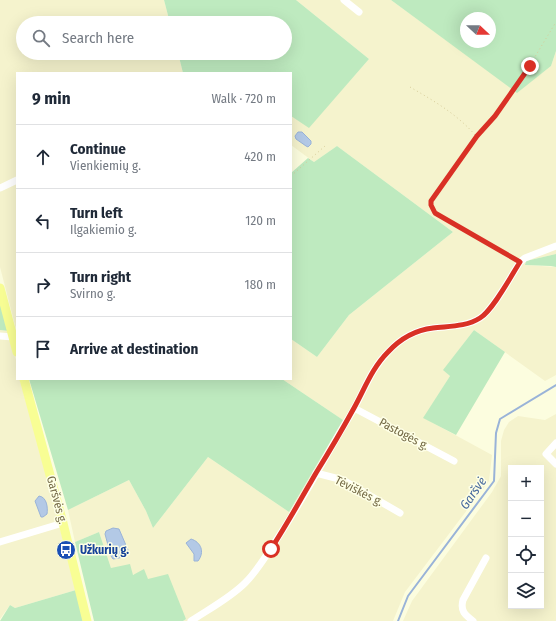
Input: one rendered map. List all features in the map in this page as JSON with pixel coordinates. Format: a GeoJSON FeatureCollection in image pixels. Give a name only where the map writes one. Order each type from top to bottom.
{"type":"FeatureCollection","features":[{"type":"Feature","properties":{"kind":"main road"},"geometry":{"type":"LineString","coordinates":[[0,288],[16,348]]}},
{"type":"Feature","properties":{"kind":"main road","name":"Garšvės g."},"geometry":{"type":"LineString","coordinates":[[24,380],[63,523],[87,621]]}},
{"type":"Feature","properties":{"kind":"street"},"geometry":{"type":"LineString","coordinates":[[344,0],[359,12]]}},
{"type":"Feature","properties":{"kind":"street"},"geometry":{"type":"LineString","coordinates":[[0,188],[16,180]]}},
{"type":"Feature","properties":{"kind":"street"},"geometry":{"type":"LineString","coordinates":[[191,621],[245,584],[258,568],[284,529],[354,408],[372,371],[393,347],[403,338],[420,331],[432,328],[457,326],[473,322],[481,318],[495,301],[520,262],[525,258],[556,246]]}},
{"type":"Feature","properties":{"kind":"street"},"geometry":{"type":"LineString","coordinates":[[0,336],[13,337]]}},
{"type":"Feature","properties":{"kind":"street","name":"Pastogės g."},"geometry":{"type":"LineString","coordinates":[[354,408],[454,461]]}},
{"type":"Feature","properties":{"kind":"street"},"geometry":{"type":"LineString","coordinates":[[556,443],[546,454],[556,464]]}},
{"type":"Feature","properties":{"kind":"street","name":"Tėviškės g."},"geometry":{"type":"LineString","coordinates":[[316,473],[343,480],[400,513]]}},
{"type":"Feature","properties":{"kind":"street"},"geometry":{"type":"LineString","coordinates":[[0,542],[63,523]]}},
{"type":"Feature","properties":{"kind":"street"},"geometry":{"type":"LineString","coordinates":[[473,621],[465,615],[462,610],[463,600],[486,558]]}},
{"type":"Feature","properties":{"kind":"path"},"geometry":{"type":"LineString","coordinates":[[520,262],[435,213],[431,205],[431,201],[477,136],[495,116],[533,60],[556,22]]}},
{"type":"Feature","properties":{"kind":"path"},"geometry":{"type":"LineString","coordinates":[[410,87],[441,104],[466,124],[477,136]]}},
{"type":"Feature","properties":{"kind":"path"},"geometry":{"type":"LineString","coordinates":[[292,175],[325,146]]}},
{"type":"Feature","properties":{"kind":"shaded area"},"geometry":{"type":"Polygon","coordinates":[[[0,0],[164,0],[168,16],[16,16],[16,60],[180,60],[183,72],[16,72],[16,329],[0,267],[0,0]]]}},
{"type":"Feature","properties":{"kind":"shaded area"},"geometry":{"type":"Polygon","coordinates":[[[296,0],[391,0],[517,92],[551,66],[556,51],[556,254],[526,261],[525,265],[556,267],[556,375],[545,381],[474,330],[444,370],[450,376],[424,418],[492,455],[489,481],[405,592],[393,621],[183,621],[186,619],[148,579],[111,568],[99,532],[75,542],[68,510],[129,480],[146,511],[153,528],[208,457],[289,512],[343,420],[283,380],[292,380],[292,340],[317,357],[349,315],[453,232],[337,146],[314,162],[292,146],[292,117],[309,127],[369,59],[296,0]]]}},
{"type":"Feature","properties":{"kind":"shaded area"},"geometry":{"type":"Polygon","coordinates":[[[0,330],[9,331],[16,360],[16,380],[21,380],[76,590],[15,608],[10,605],[0,619],[0,330]]]}},
{"type":"Feature","properties":{"kind":"shaded area"},"geometry":{"type":"Polygon","coordinates":[[[556,414],[556,621],[403,621],[412,601],[492,492],[501,476],[501,441],[504,430],[509,422],[518,416],[545,420],[556,414]]]}},
{"type":"Feature","properties":{"kind":"green space"},"geometry":{"type":"Polygon","coordinates":[[[164,0],[296,0],[369,59],[309,128],[292,117],[292,72],[183,72],[180,60],[292,60],[292,16],[168,16],[164,0]]]}},
{"type":"Feature","properties":{"kind":"green space"},"geometry":{"type":"Polygon","coordinates":[[[391,0],[556,0],[556,51],[551,66],[517,93],[391,0]]]}},
{"type":"Feature","properties":{"kind":"green space"},"geometry":{"type":"Polygon","coordinates":[[[337,146],[453,232],[349,315],[317,357],[292,340],[292,172],[308,158],[314,162],[337,146]]]}},
{"type":"Feature","properties":{"kind":"green space"},"geometry":{"type":"Polygon","coordinates":[[[556,254],[556,267],[525,265],[526,261],[556,254]]]}},
{"type":"Feature","properties":{"kind":"green space"},"geometry":{"type":"Polygon","coordinates":[[[0,298],[9,331],[0,330],[0,298]]]}},
{"type":"Feature","properties":{"kind":"green space"},"geometry":{"type":"Polygon","coordinates":[[[474,330],[505,352],[456,435],[423,418],[450,376],[443,370],[474,330]]]}},
{"type":"Feature","properties":{"kind":"green space"},"geometry":{"type":"Polygon","coordinates":[[[29,380],[283,380],[343,420],[289,512],[208,457],[153,528],[146,511],[129,480],[68,510],[29,380]]]}},
{"type":"Feature","properties":{"kind":"green space"},"geometry":{"type":"Polygon","coordinates":[[[99,532],[111,568],[130,564],[133,575],[144,569],[148,579],[168,574],[186,619],[183,621],[94,621],[75,542],[99,532]]]}},
{"type":"Feature","properties":{"kind":"green space"},"geometry":{"type":"Polygon","coordinates":[[[76,590],[83,621],[0,621],[10,605],[15,608],[76,590]]]}},
{"type":"Feature","properties":{"kind":"water"},"geometry":{"type":"Polygon","coordinates":[[[298,132],[302,132],[311,141],[311,144],[308,147],[296,139],[295,136],[298,132]]]}},
{"type":"Feature","properties":{"kind":"water"},"geometry":{"type":"Polygon","coordinates":[[[39,496],[44,498],[47,506],[47,514],[43,517],[41,517],[35,501],[39,496]]]}},
{"type":"Feature","properties":{"kind":"water"},"geometry":{"type":"Polygon","coordinates":[[[113,528],[119,529],[128,550],[125,556],[121,558],[113,559],[111,556],[105,534],[106,531],[113,528]]]}},
{"type":"Feature","properties":{"kind":"water"},"geometry":{"type":"Polygon","coordinates":[[[191,539],[197,542],[201,548],[201,554],[198,561],[194,561],[194,554],[186,543],[191,539]]]}},
{"type":"Feature","properties":{"kind":"waterway","name":"Garšvė"},"geometry":{"type":"LineString","coordinates":[[398,621],[408,596],[494,481],[496,433],[500,419],[556,385]]}},
{"type":"Feature","properties":{"kind":"place","name":"Užkurių g."},"geometry":{"type":"Point","coordinates":[66,550]}},
{"type":"Feature","properties":{"kind":"route"},"geometry":{"type":"LineString","coordinates":[[271,549],[354,408],[372,371],[388,352],[403,338],[420,331],[432,328],[457,326],[473,322],[481,318],[495,301],[520,262],[435,213],[431,205],[431,201],[477,136],[495,116],[530,66]]}}]}
